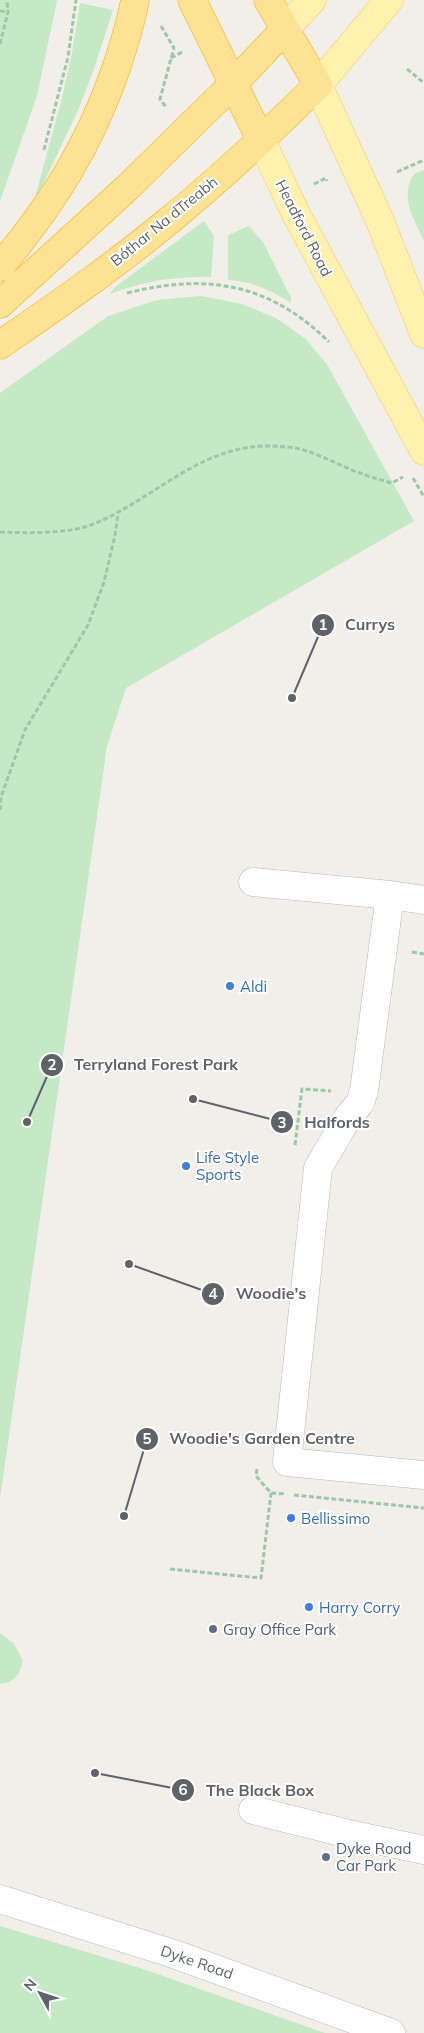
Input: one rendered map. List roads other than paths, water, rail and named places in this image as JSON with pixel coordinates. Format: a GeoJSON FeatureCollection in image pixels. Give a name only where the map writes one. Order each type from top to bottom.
{"type":"FeatureCollection","features":[{"type":"Feature","properties":{"kind":"highway"},"geometry":{"type":"LineString","coordinates":[[0,267],[32,227],[83,148],[105,101],[127,35],[135,0]]}},
{"type":"Feature","properties":{"kind":"highway","name":"Headford Road"},"geometry":{"type":"LineString","coordinates":[[192,0],[261,140]]}},
{"type":"Feature","properties":{"kind":"highway"},"geometry":{"type":"LineString","coordinates":[[268,0],[318,85]]}},
{"type":"Feature","properties":{"kind":"highway"},"geometry":{"type":"LineString","coordinates":[[0,304],[128,187],[234,83],[285,29]]}},
{"type":"Feature","properties":{"kind":"highway","name":"Bóthar Na dTreabh"},"geometry":{"type":"LineString","coordinates":[[0,345],[166,224],[261,140],[318,85]]}},
{"type":"Feature","properties":{"kind":"main road"},"geometry":{"type":"LineString","coordinates":[[285,29],[312,0]]}},
{"type":"Feature","properties":{"kind":"main road"},"geometry":{"type":"LineString","coordinates":[[389,0],[318,85],[380,221],[424,334]]}},
{"type":"Feature","properties":{"kind":"main road","name":"Headford Road"},"geometry":{"type":"LineString","coordinates":[[261,140],[417,462]]}},
{"type":"Feature","properties":{"kind":"street"},"geometry":{"type":"LineString","coordinates":[[253,882],[424,900]]}},
{"type":"Feature","properties":{"kind":"street"},"geometry":{"type":"LineString","coordinates":[[390,895],[364,1091],[360,1103],[348,1117],[318,1168],[287,1462],[424,1475]]}},
{"type":"Feature","properties":{"kind":"street"},"geometry":{"type":"LineString","coordinates":[[253,1810],[353,1835],[424,1850]]}},
{"type":"Feature","properties":{"kind":"street","name":"Dyke Road"},"geometry":{"type":"LineString","coordinates":[[0,1899],[174,1954],[391,2033]]}},
{"type":"Feature","properties":{"kind":"place","name":"Currys"},"geometry":{"type":"Point","coordinates":[292,698]}},
{"type":"Feature","properties":{"kind":"place","name":"Aldi"},"geometry":{"type":"Point","coordinates":[230,986]}},
{"type":"Feature","properties":{"kind":"place","name":"Halfords"},"geometry":{"type":"Point","coordinates":[193,1099]}},
{"type":"Feature","properties":{"kind":"place","name":"Terryland Forest Park"},"geometry":{"type":"Point","coordinates":[27,1122]}},
{"type":"Feature","properties":{"kind":"place","name":"Life Style Sports"},"geometry":{"type":"Point","coordinates":[186,1166]}},
{"type":"Feature","properties":{"kind":"place","name":"Woodie's"},"geometry":{"type":"Point","coordinates":[129,1264]}},
{"type":"Feature","properties":{"kind":"place","name":"Woodie's Garden Centre"},"geometry":{"type":"Point","coordinates":[124,1516]}},
{"type":"Feature","properties":{"kind":"place","name":"Bellissimo"},"geometry":{"type":"Point","coordinates":[291,1518]}},
{"type":"Feature","properties":{"kind":"place","name":"Harry Corry"},"geometry":{"type":"Point","coordinates":[309,1607]}},
{"type":"Feature","properties":{"kind":"place","name":"Gray Office Park"},"geometry":{"type":"Point","coordinates":[213,1629]}},
{"type":"Feature","properties":{"kind":"place","name":"The Black Box"},"geometry":{"type":"Point","coordinates":[95,1773]}},
{"type":"Feature","properties":{"kind":"place","name":"Dyke Road Car Park"},"geometry":{"type":"Point","coordinates":[326,1857]}}]}
